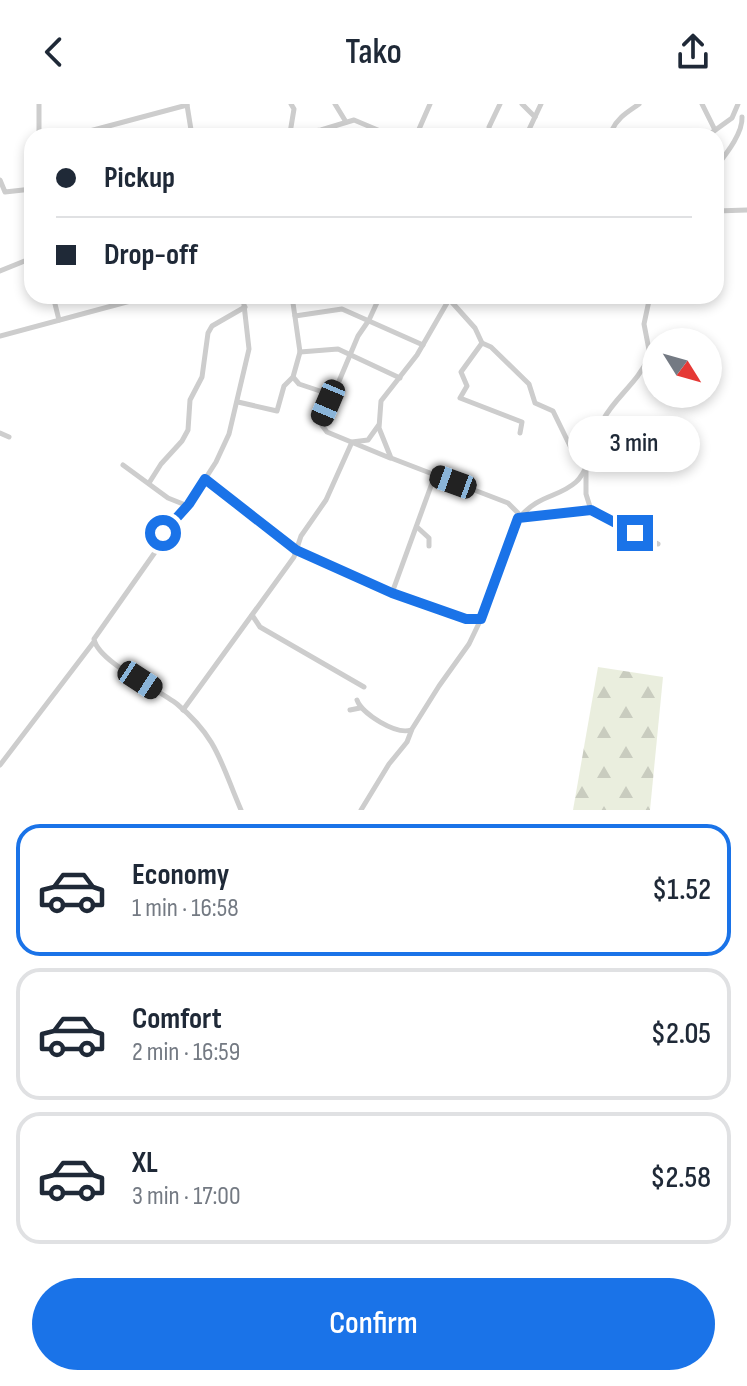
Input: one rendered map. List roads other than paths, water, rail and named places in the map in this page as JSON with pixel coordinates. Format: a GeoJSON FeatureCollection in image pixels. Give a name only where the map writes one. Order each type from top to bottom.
{"type":"FeatureCollection","features":[{"type":"Feature","properties":{"kind":"street"},"geometry":{"type":"LineString","coordinates":[[39,104],[39,128]]}},
{"type":"Feature","properties":{"kind":"street"},"geometry":{"type":"LineString","coordinates":[[291,104],[294,109],[291,128]]}},
{"type":"Feature","properties":{"kind":"street"},"geometry":{"type":"LineString","coordinates":[[335,104],[346,122]]}},
{"type":"Feature","properties":{"kind":"street"},"geometry":{"type":"LineString","coordinates":[[420,128],[430,104]]}},
{"type":"Feature","properties":{"kind":"street"},"geometry":{"type":"LineString","coordinates":[[489,128],[500,104]]}},
{"type":"Feature","properties":{"kind":"street"},"geometry":{"type":"LineString","coordinates":[[522,104],[535,117]]}},
{"type":"Feature","properties":{"kind":"street"},"geometry":{"type":"LineString","coordinates":[[530,128],[541,104]]}},
{"type":"Feature","properties":{"kind":"street"},"geometry":{"type":"LineString","coordinates":[[613,128],[621,116],[639,104]]}},
{"type":"Feature","properties":{"kind":"street"},"geometry":{"type":"LineString","coordinates":[[702,104],[714,128]]}},
{"type":"Feature","properties":{"kind":"street"},"geometry":{"type":"LineString","coordinates":[[732,118],[738,104]]}},
{"type":"Feature","properties":{"kind":"street"},"geometry":{"type":"LineString","coordinates":[[101,128],[187,105],[191,128]]}},
{"type":"Feature","properties":{"kind":"street"},"geometry":{"type":"LineString","coordinates":[[718,128],[732,118],[745,116],[739,134],[724,156]]}},
{"type":"Feature","properties":{"kind":"street"},"geometry":{"type":"LineString","coordinates":[[333,128],[354,120],[373,128]]}},
{"type":"Feature","properties":{"kind":"street"},"geometry":{"type":"LineString","coordinates":[[1,183],[5,192],[24,190]]}},
{"type":"Feature","properties":{"kind":"street"},"geometry":{"type":"LineString","coordinates":[[724,211],[747,210]]}},
{"type":"Feature","properties":{"kind":"street"},"geometry":{"type":"LineString","coordinates":[[0,271],[24,261]]}},
{"type":"Feature","properties":{"kind":"street"},"geometry":{"type":"LineString","coordinates":[[55,304],[59,320]]}},
{"type":"Feature","properties":{"kind":"street"},"geometry":{"type":"LineString","coordinates":[[0,336],[111,304]]}},
{"type":"Feature","properties":{"kind":"street"},"geometry":{"type":"LineString","coordinates":[[0,765],[94,642],[158,548],[169,524],[188,506],[229,434],[249,349],[244,304]]}},
{"type":"Feature","properties":{"kind":"street"},"geometry":{"type":"LineString","coordinates":[[238,402],[277,411],[284,386],[293,377],[300,352],[293,304]]}},
{"type":"Feature","properties":{"kind":"street"},"geometry":{"type":"LineString","coordinates":[[376,304],[350,354],[321,424],[327,432],[484,493],[515,509],[526,509]]}},
{"type":"Feature","properties":{"kind":"street"},"geometry":{"type":"LineString","coordinates":[[391,458],[386,451],[379,423],[381,401],[423,345],[447,304]]}},
{"type":"Feature","properties":{"kind":"street"},"geometry":{"type":"LineString","coordinates":[[455,304],[475,328],[482,343],[491,347],[529,384],[535,403],[553,411],[572,450],[586,465],[586,494],[591,510]]}},
{"type":"Feature","properties":{"kind":"street"},"geometry":{"type":"LineString","coordinates":[[361,810],[389,764],[407,742],[439,686],[461,658],[481,619],[518,518],[544,496],[573,484],[586,465],[604,419],[638,378],[650,355],[644,324],[648,304]]}},
{"type":"Feature","properties":{"kind":"street"},"geometry":{"type":"LineString","coordinates":[[149,483],[188,430],[190,400],[202,377],[208,333],[212,326],[245,307]]}},
{"type":"Feature","properties":{"kind":"street"},"geometry":{"type":"LineString","coordinates":[[295,316],[342,309],[423,345]]}},
{"type":"Feature","properties":{"kind":"street"},"geometry":{"type":"LineString","coordinates":[[482,343],[461,372],[467,386],[460,398],[522,422],[520,433]]}},
{"type":"Feature","properties":{"kind":"street"},"geometry":{"type":"LineString","coordinates":[[300,352],[338,349],[400,378]]}},
{"type":"Feature","properties":{"kind":"street"},"geometry":{"type":"LineString","coordinates":[[293,377],[299,384],[332,396]]}},
{"type":"Feature","properties":{"kind":"street"},"geometry":{"type":"LineString","coordinates":[[352,442],[368,440],[379,423]]}},
{"type":"Feature","properties":{"kind":"street"},"geometry":{"type":"LineString","coordinates":[[0,433],[9,437]]}},
{"type":"Feature","properties":{"kind":"street"},"geometry":{"type":"LineString","coordinates":[[183,710],[296,550],[301,536],[326,500],[352,442]]}},
{"type":"Feature","properties":{"kind":"street"},"geometry":{"type":"LineString","coordinates":[[123,465],[168,498],[188,506]]}},
{"type":"Feature","properties":{"kind":"street"},"geometry":{"type":"LineString","coordinates":[[392,593],[435,475]]}},
{"type":"Feature","properties":{"kind":"street"},"geometry":{"type":"LineString","coordinates":[[205,479],[296,550],[392,593],[466,619],[481,619]]}},
{"type":"Feature","properties":{"kind":"street"},"geometry":{"type":"LineString","coordinates":[[515,509],[518,518]]}},
{"type":"Feature","properties":{"kind":"street"},"geometry":{"type":"LineString","coordinates":[[518,518],[591,510],[658,544]]}},
{"type":"Feature","properties":{"kind":"street"},"geometry":{"type":"LineString","coordinates":[[417,528],[429,538],[429,546]]}},
{"type":"Feature","properties":{"kind":"street"},"geometry":{"type":"LineString","coordinates":[[252,615],[260,627],[364,687]]}},
{"type":"Feature","properties":{"kind":"street"},"geometry":{"type":"LineString","coordinates":[[94,642],[118,665],[183,710],[207,732],[241,810]]}},
{"type":"Feature","properties":{"kind":"street"},"geometry":{"type":"LineString","coordinates":[[357,700],[360,708],[403,732],[412,729]]}},
{"type":"Feature","properties":{"kind":"street"},"geometry":{"type":"LineString","coordinates":[[350,710],[360,708]]}}]}
